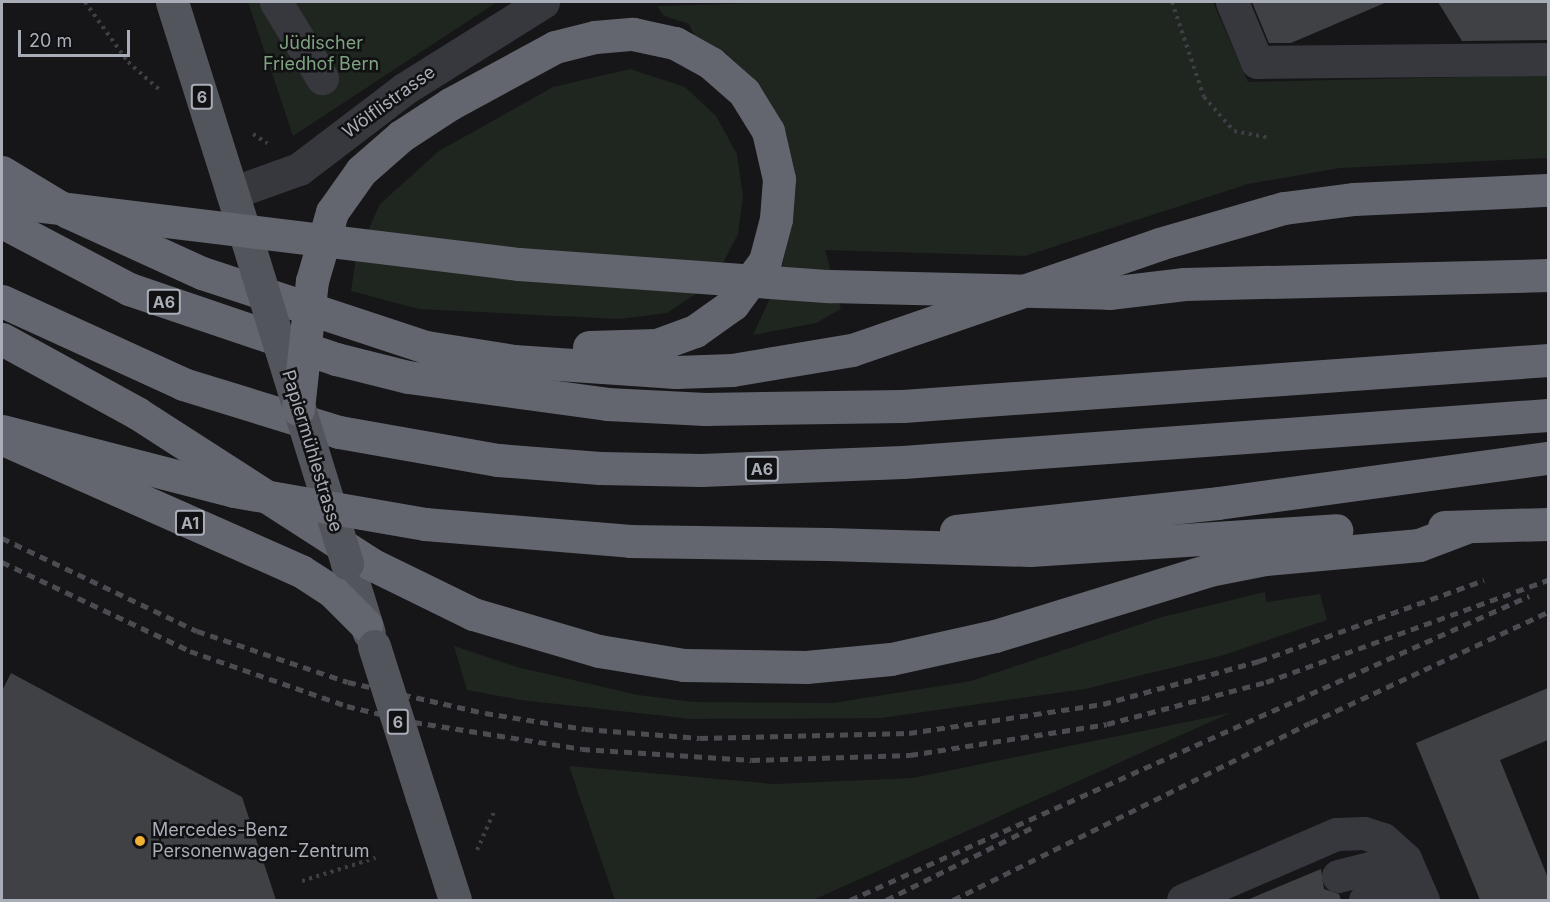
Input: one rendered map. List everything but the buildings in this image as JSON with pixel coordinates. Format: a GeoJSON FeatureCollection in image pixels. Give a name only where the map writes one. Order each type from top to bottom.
{"type":"FeatureCollection","features":[{"type":"Feature","properties":{"kind":"highway"},"geometry":{"type":"LineString","coordinates":[[298,409],[312,281],[332,212],[361,171],[401,136],[450,104],[555,47],[595,36],[633,34],[675,43],[711,63],[744,92],[768,130],[779,179],[776,219],[765,261],[733,304],[695,332],[657,345],[620,350],[354,321]]}},
{"type":"Feature","properties":{"kind":"highway"},"geometry":{"type":"LineString","coordinates":[[2,172],[68,212],[202,273],[269,299],[354,321],[426,347],[514,361],[618,370],[732,370],[852,350],[1159,244],[1284,208],[1354,199],[1548,190]]}},
{"type":"Feature","properties":{"kind":"highway"},"geometry":{"type":"LineString","coordinates":[[2,201],[519,264],[829,286],[1109,294],[1185,303],[1548,297]]}},
{"type":"Feature","properties":{"kind":"highway","name":"A6"},"geometry":{"type":"LineString","coordinates":[[2,222],[129,289],[336,359],[408,377],[607,404],[705,409],[903,406],[1548,360]]}},
{"type":"Feature","properties":{"kind":"highway"},"geometry":{"type":"LineString","coordinates":[[1109,294],[1184,284],[1548,275]]}},
{"type":"Feature","properties":{"kind":"highway","name":"A6"},"geometry":{"type":"LineString","coordinates":[[2,301],[183,384],[339,432],[498,460],[600,468],[848,465],[1548,415]]}},
{"type":"Feature","properties":{"kind":"highway"},"geometry":{"type":"LineString","coordinates":[[2,339],[137,413],[371,564],[473,614],[599,651],[684,665],[806,667],[891,659],[994,636],[1209,570],[1265,559],[1419,545],[1464,528]]}},
{"type":"Feature","properties":{"kind":"highway"},"geometry":{"type":"LineString","coordinates":[[2,431],[234,491],[425,524],[630,541],[1030,550],[1404,525],[1464,528],[1548,524]]}},
{"type":"Feature","properties":{"kind":"highway","name":"A1"},"geometry":{"type":"LineString","coordinates":[[2,438],[301,571],[333,592],[370,636]]}},
{"type":"Feature","properties":{"kind":"highway"},"geometry":{"type":"LineString","coordinates":[[840,544],[1218,503],[1548,458]]}},
{"type":"Feature","properties":{"kind":"main road","name":"Papiermühlestrasse"},"geometry":{"type":"LineString","coordinates":[[172,2],[454,900]]}},
{"type":"Feature","properties":{"kind":"lane"},"geometry":{"type":"LineString","coordinates":[[276,2],[322,78]]}},
{"type":"Feature","properties":{"kind":"lane","name":"Wölflistrasse"},"geometry":{"type":"LineString","coordinates":[[232,193],[299,169],[404,89],[543,2]]}},
{"type":"Feature","properties":{"kind":"lane"},"geometry":{"type":"LineString","coordinates":[[1232,2],[1257,62],[1548,59]]}},
{"type":"Feature","properties":{"kind":"lane"},"geometry":{"type":"LineString","coordinates":[[1183,900],[1336,834],[1364,833],[1383,839],[1405,860],[1421,896]]}},
{"type":"Feature","properties":{"kind":"lane"},"geometry":{"type":"LineString","coordinates":[[1338,876],[1405,860]]}},
{"type":"Feature","properties":{"kind":"lane"},"geometry":{"type":"LineString","coordinates":[[1365,900],[1384,892],[1421,896]]}},
{"type":"Feature","properties":{"kind":"path"},"geometry":{"type":"LineString","coordinates":[[85,2],[129,62],[164,94]]}},
{"type":"Feature","properties":{"kind":"path"},"geometry":{"type":"LineString","coordinates":[[1172,2],[1204,97],[1234,131],[1269,138]]}},
{"type":"Feature","properties":{"kind":"path"},"geometry":{"type":"LineString","coordinates":[[302,881],[375,858]]}},
{"type":"Feature","properties":{"kind":"green space","name":"Jüdischer Friedhof Bern"},"geometry":{"type":"Polygon","coordinates":[[[248,2],[497,2],[293,136],[248,2]]]}},
{"type":"Feature","properties":{"kind":"green space"},"geometry":{"type":"Polygon","coordinates":[[[796,2],[1213,2],[1248,82],[1548,75],[1548,158],[1340,168],[1248,184],[1025,256],[825,250],[841,309],[816,323],[753,335],[780,276],[792,220],[754,80],[725,52],[694,35],[689,24],[664,16],[657,6],[796,2]]]}},
{"type":"Feature","properties":{"kind":"green space"},"geometry":{"type":"Polygon","coordinates":[[[630,69],[685,87],[716,116],[737,154],[743,197],[738,234],[723,263],[702,290],[667,313],[619,319],[419,309],[351,291],[356,257],[380,204],[439,151],[553,87],[630,69]]]}},
{"type":"Feature","properties":{"kind":"green space"},"geometry":{"type":"Polygon","coordinates":[[[1265,592],[1266,602],[1320,594],[1327,620],[1224,655],[1085,689],[881,718],[692,719],[521,700],[467,690],[454,646],[517,667],[638,695],[694,702],[833,703],[971,681],[1162,617],[1265,592]]]}},
{"type":"Feature","properties":{"kind":"green space"},"geometry":{"type":"Polygon","coordinates":[[[1230,713],[813,900],[615,900],[569,766],[774,784],[913,778],[1230,713]]]}},
{"type":"Feature","properties":{"kind":"railway"},"geometry":{"type":"LineString","coordinates":[[2,538],[197,631],[348,682],[485,713],[585,729],[700,738],[909,733],[1103,704],[1259,661],[1484,580]]}},
{"type":"Feature","properties":{"kind":"railway"},"geometry":{"type":"LineString","coordinates":[[2,562],[190,651],[347,706],[414,722],[582,749],[752,760],[910,755],[1107,724],[1266,682],[1548,580]]}},
{"type":"Feature","properties":{"kind":"railway"},"geometry":{"type":"LineString","coordinates":[[850,900],[1529,596]]}},
{"type":"Feature","properties":{"kind":"railway"},"geometry":{"type":"LineString","coordinates":[[953,900],[1310,723],[1548,612]]}},
{"type":"Feature","properties":{"kind":"railway"},"geometry":{"type":"LineString","coordinates":[[886,900],[1031,828]]}},
{"type":"Feature","properties":{"kind":"place","name":"Mercedes-Benz Personenwagen-Zentrum"},"geometry":{"type":"Point","coordinates":[140,841]}}]}
